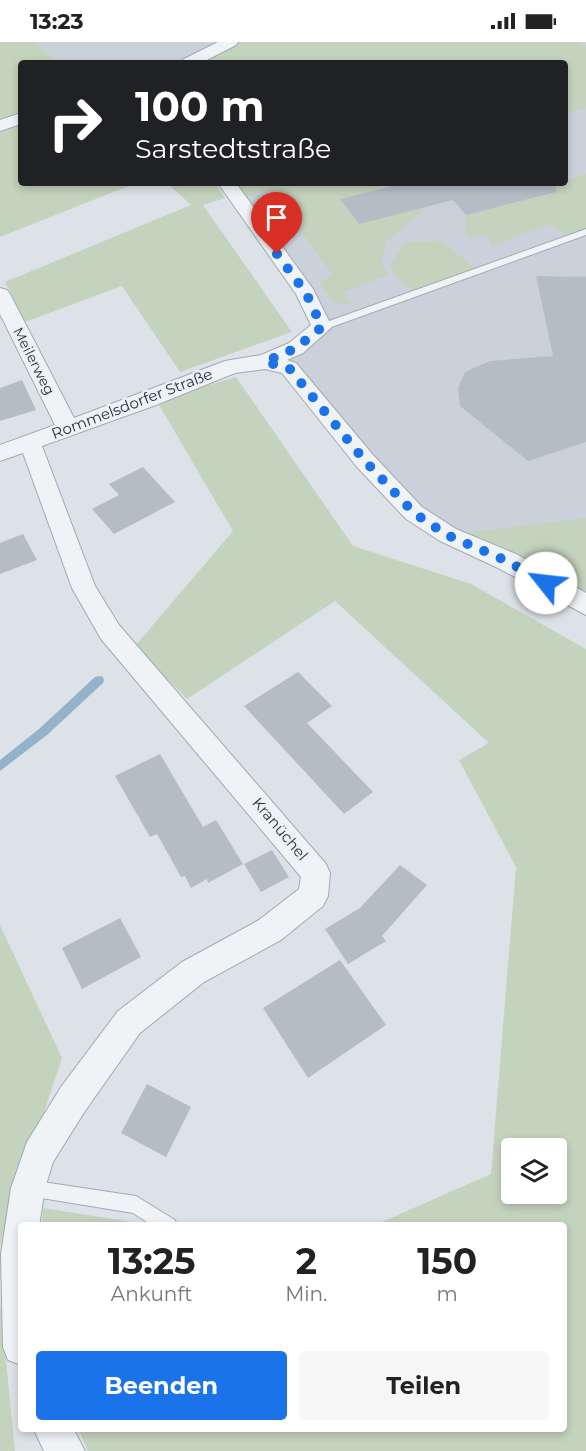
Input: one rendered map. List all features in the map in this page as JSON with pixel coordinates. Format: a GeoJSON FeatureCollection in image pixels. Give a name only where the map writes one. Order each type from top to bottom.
{"type":"FeatureCollection","features":[{"type":"Feature","properties":{"kind":"street"},"geometry":{"type":"LineString","coordinates":[[194,60],[230,42]]}},
{"type":"Feature","properties":{"kind":"street"},"geometry":{"type":"LineString","coordinates":[[0,126],[18,119]]}},
{"type":"Feature","properties":{"kind":"street"},"geometry":{"type":"LineString","coordinates":[[229,186],[306,293],[322,327],[296,348],[265,362]]}},
{"type":"Feature","properties":{"kind":"street","name":"Meilerweg"},"geometry":{"type":"LineString","coordinates":[[0,294],[68,429]]}},
{"type":"Feature","properties":{"kind":"street"},"geometry":{"type":"LineString","coordinates":[[265,362],[289,368],[365,461],[414,513],[447,535],[507,561],[586,605]]}},
{"type":"Feature","properties":{"kind":"street","name":"Rommelsdorfer Straße"},"geometry":{"type":"LineString","coordinates":[[0,453],[232,366],[265,362]]}},
{"type":"Feature","properties":{"kind":"street","name":"Kranüchel"},"geometry":{"type":"LineString","coordinates":[[23,1222],[28,1188],[39,1154],[73,1099],[129,1022],[193,972],[270,930],[313,897],[316,873],[110,632],[84,588],[30,443]]}},
{"type":"Feature","properties":{"kind":"street"},"geometry":{"type":"LineString","coordinates":[[54,1432],[66,1451]]}},
{"type":"Feature","properties":{"kind":"lane"},"geometry":{"type":"LineString","coordinates":[[322,327],[586,232]]}},
{"type":"Feature","properties":{"kind":"lane"},"geometry":{"type":"LineString","coordinates":[[28,1188],[136,1205],[163,1222]]}},
{"type":"Feature","properties":{"kind":"shaded area"},"geometry":{"type":"Polygon","coordinates":[[[35,42],[586,42],[586,605],[448,535],[301,383],[265,362],[322,327],[229,186],[568,186],[568,60],[54,60],[35,42]]]}},
{"type":"Feature","properties":{"kind":"green space"},"geometry":{"type":"Polygon","coordinates":[[[0,42],[35,42],[54,60],[18,60],[18,115],[0,122],[0,42]]]}},
{"type":"Feature","properties":{"kind":"green space"},"geometry":{"type":"Polygon","coordinates":[[[230,42],[577,42],[586,47],[586,108],[568,112],[568,60],[194,60],[230,42]]]}},
{"type":"Feature","properties":{"kind":"green space"},"geometry":{"type":"Polygon","coordinates":[[[18,125],[18,186],[128,186],[0,237],[0,132],[18,125]]]}},
{"type":"Feature","properties":{"kind":"green space"},"geometry":{"type":"Polygon","coordinates":[[[586,174],[586,232],[570,238],[550,224],[491,246],[489,236],[466,236],[466,215],[552,193],[552,186],[568,186],[568,179],[586,174]]]}},
{"type":"Feature","properties":{"kind":"green space"},"geometry":{"type":"Polygon","coordinates":[[[170,186],[217,186],[225,198],[203,205],[292,332],[180,372],[122,286],[25,322],[5,282],[191,205],[170,186]]]}},
{"type":"Feature","properties":{"kind":"green space"},"geometry":{"type":"Polygon","coordinates":[[[229,186],[393,186],[340,199],[359,224],[427,207],[386,243],[381,262],[388,275],[343,292],[352,304],[333,303],[319,281],[333,276],[272,190],[237,198],[229,186]]]}},
{"type":"Feature","properties":{"kind":"green space"},"geometry":{"type":"Polygon","coordinates":[[[442,241],[478,271],[416,295],[396,276],[390,266],[405,242],[442,241]]]}},
{"type":"Feature","properties":{"kind":"green space"},"geometry":{"type":"Polygon","coordinates":[[[236,377],[353,546],[471,584],[586,649],[586,1451],[88,1451],[80,1432],[567,1432],[567,1222],[382,1222],[491,1174],[516,867],[459,760],[489,743],[335,601],[187,699],[135,646],[233,531],[159,405],[192,390],[236,377]]]}},
{"type":"Feature","properties":{"kind":"green space"},"geometry":{"type":"Polygon","coordinates":[[[586,518],[586,605],[448,535],[586,518]]]}},
{"type":"Feature","properties":{"kind":"green space"},"geometry":{"type":"Polygon","coordinates":[[[0,925],[62,1058],[0,1245],[0,925]]]}},
{"type":"Feature","properties":{"kind":"green space"},"geometry":{"type":"Polygon","coordinates":[[[43,1208],[132,1222],[42,1222],[43,1208]]]}},
{"type":"Feature","properties":{"kind":"green space"},"geometry":{"type":"Polygon","coordinates":[[[0,1300],[15,1451],[0,1451],[0,1300]]]}},
{"type":"Feature","properties":{"kind":"building"},"geometry":{"type":"Polygon","coordinates":[[[393,186],[555,186],[556,192],[466,215],[453,200],[359,224],[340,199],[393,186]]]}},
{"type":"Feature","properties":{"kind":"building"},"geometry":{"type":"Polygon","coordinates":[[[536,276],[586,277],[586,442],[528,461],[460,406],[458,388],[465,372],[490,361],[553,356],[536,276]]]}},
{"type":"Feature","properties":{"kind":"building"},"geometry":{"type":"Polygon","coordinates":[[[22,380],[36,410],[0,421],[0,388],[22,380]]]}},
{"type":"Feature","properties":{"kind":"building"},"geometry":{"type":"Polygon","coordinates":[[[143,467],[175,502],[114,534],[92,509],[119,495],[109,484],[143,467]]]}},
{"type":"Feature","properties":{"kind":"building"},"geometry":{"type":"Polygon","coordinates":[[[23,534],[37,560],[0,574],[0,543],[23,534]]]}},
{"type":"Feature","properties":{"kind":"building"},"geometry":{"type":"Polygon","coordinates":[[[298,672],[332,706],[307,723],[373,792],[344,814],[244,706],[298,672]]]}},
{"type":"Feature","properties":{"kind":"building"},"geometry":{"type":"Polygon","coordinates":[[[160,754],[203,827],[216,820],[243,864],[208,883],[207,879],[191,888],[185,876],[181,877],[157,834],[150,837],[115,776],[160,754]]]}},
{"type":"Feature","properties":{"kind":"building"},"geometry":{"type":"Polygon","coordinates":[[[272,850],[289,877],[261,892],[244,864],[272,850]]]}},
{"type":"Feature","properties":{"kind":"building"},"geometry":{"type":"Polygon","coordinates":[[[400,865],[427,885],[382,936],[386,941],[348,964],[325,929],[360,908],[400,865]]]}},
{"type":"Feature","properties":{"kind":"building"},"geometry":{"type":"Polygon","coordinates":[[[120,918],[141,957],[82,989],[62,948],[120,918]]]}},
{"type":"Feature","properties":{"kind":"building"},"geometry":{"type":"Polygon","coordinates":[[[340,960],[386,1025],[308,1078],[263,1008],[340,960]]]}},
{"type":"Feature","properties":{"kind":"building"},"geometry":{"type":"Polygon","coordinates":[[[147,1084],[191,1107],[166,1157],[121,1133],[147,1084]]]}},
{"type":"Feature","properties":{"kind":"waterway"},"geometry":{"type":"LineString","coordinates":[[0,766],[43,732],[99,680]]}},
{"type":"Feature","properties":{"kind":"route"},"geometry":{"type":"LineString","coordinates":[[277,254],[306,293],[322,327],[296,348],[265,362],[289,368],[365,461],[414,513],[447,535],[507,561],[546,583]]}}]}
